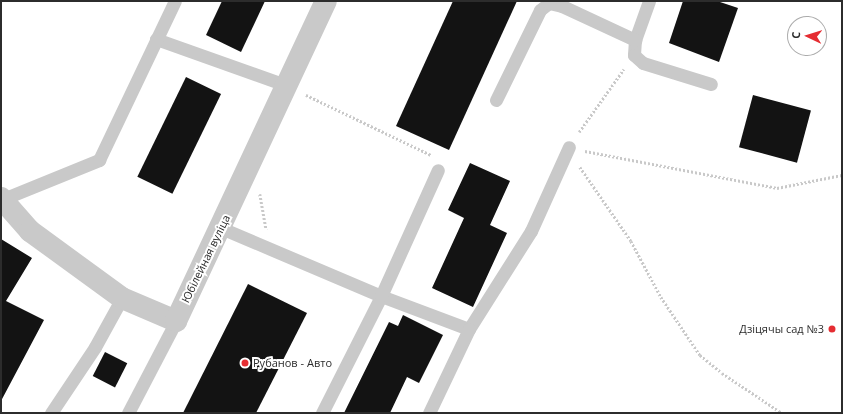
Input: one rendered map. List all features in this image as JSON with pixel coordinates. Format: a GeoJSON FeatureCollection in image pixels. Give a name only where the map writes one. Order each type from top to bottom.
{"type":"FeatureCollection","features":[{"type":"Feature","properties":{"kind":"street","name":"Юбілейная вуліца"},"geometry":{"type":"LineString","coordinates":[[176,320],[221,228],[285,85],[326,1]]}},
{"type":"Feature","properties":{"kind":"street"},"geometry":{"type":"LineString","coordinates":[[2,199],[30,232],[122,298],[176,320]]}},
{"type":"Feature","properties":{"kind":"lane"},"geometry":{"type":"LineString","coordinates":[[2,199],[99,160],[175,1]]}},
{"type":"Feature","properties":{"kind":"lane"},"geometry":{"type":"LineString","coordinates":[[649,1],[634,40],[634,55],[643,63],[711,84]]}},
{"type":"Feature","properties":{"kind":"lane"},"geometry":{"type":"LineString","coordinates":[[496,100],[540,10],[549,3],[562,6],[634,40]]}},
{"type":"Feature","properties":{"kind":"lane"},"geometry":{"type":"LineString","coordinates":[[156,39],[285,85]]}},
{"type":"Feature","properties":{"kind":"lane"},"geometry":{"type":"LineString","coordinates":[[428,413],[469,329],[531,231],[569,147]]}},
{"type":"Feature","properties":{"kind":"lane"},"geometry":{"type":"LineString","coordinates":[[322,413],[380,296],[438,170]]}},
{"type":"Feature","properties":{"kind":"lane"},"geometry":{"type":"LineString","coordinates":[[221,228],[380,296],[469,329]]}},
{"type":"Feature","properties":{"kind":"lane"},"geometry":{"type":"LineString","coordinates":[[51,413],[95,347],[122,298]]}},
{"type":"Feature","properties":{"kind":"lane"},"geometry":{"type":"LineString","coordinates":[[128,413],[176,320]]}},
{"type":"Feature","properties":{"kind":"path"},"geometry":{"type":"LineString","coordinates":[[569,147],[634,55]]}},
{"type":"Feature","properties":{"kind":"path"},"geometry":{"type":"LineString","coordinates":[[285,85],[431,155]]}},
{"type":"Feature","properties":{"kind":"path"},"geometry":{"type":"LineString","coordinates":[[569,147],[777,188],[842,176]]}},
{"type":"Feature","properties":{"kind":"path"},"geometry":{"type":"LineString","coordinates":[[569,147],[603,203],[631,241],[661,297],[700,355],[722,373],[782,413]]}},
{"type":"Feature","properties":{"kind":"path"},"geometry":{"type":"LineString","coordinates":[[254,156],[270,248]]}},
{"type":"Feature","properties":{"kind":"building"},"geometry":{"type":"Polygon","coordinates":[[[222,1],[265,1],[241,52],[206,35],[222,1]]]}},
{"type":"Feature","properties":{"kind":"building"},"geometry":{"type":"Polygon","coordinates":[[[453,1],[517,1],[449,150],[396,126],[453,1]]]}},
{"type":"Feature","properties":{"kind":"building"},"geometry":{"type":"Polygon","coordinates":[[[683,1],[717,1],[738,8],[719,62],[669,43],[683,1]]]}},
{"type":"Feature","properties":{"kind":"building"},"geometry":{"type":"Polygon","coordinates":[[[186,77],[221,94],[172,194],[137,177],[186,77]]]}},
{"type":"Feature","properties":{"kind":"building"},"geometry":{"type":"Polygon","coordinates":[[[753,95],[811,111],[797,163],[739,147],[753,95]]]}},
{"type":"Feature","properties":{"kind":"building"},"geometry":{"type":"Polygon","coordinates":[[[470,163],[510,181],[490,225],[507,233],[473,307],[432,288],[464,218],[448,210],[470,163]]]}},
{"type":"Feature","properties":{"kind":"building"},"geometry":{"type":"Polygon","coordinates":[[[1,239],[32,258],[6,301],[44,320],[1,401],[1,239]]]}},
{"type":"Feature","properties":{"kind":"building","name":"Рубанов - Авто"},"geometry":{"type":"Polygon","coordinates":[[[248,284],[307,313],[256,413],[183,413],[248,284]]]}},
{"type":"Feature","properties":{"kind":"building"},"geometry":{"type":"Polygon","coordinates":[[[403,315],[443,335],[419,383],[407,377],[390,413],[344,413],[389,322],[398,326],[403,315]]]}},
{"type":"Feature","properties":{"kind":"building"},"geometry":{"type":"Polygon","coordinates":[[[105,352],[127,363],[115,387],[93,376],[105,352]]]}},
{"type":"Feature","properties":{"kind":"place","name":"Дзіцячы сад №3"},"geometry":{"type":"Point","coordinates":[832,329]}},
{"type":"Feature","properties":{"kind":"place","name":"Рубанов - Авто"},"geometry":{"type":"Point","coordinates":[245,363]}}]}
